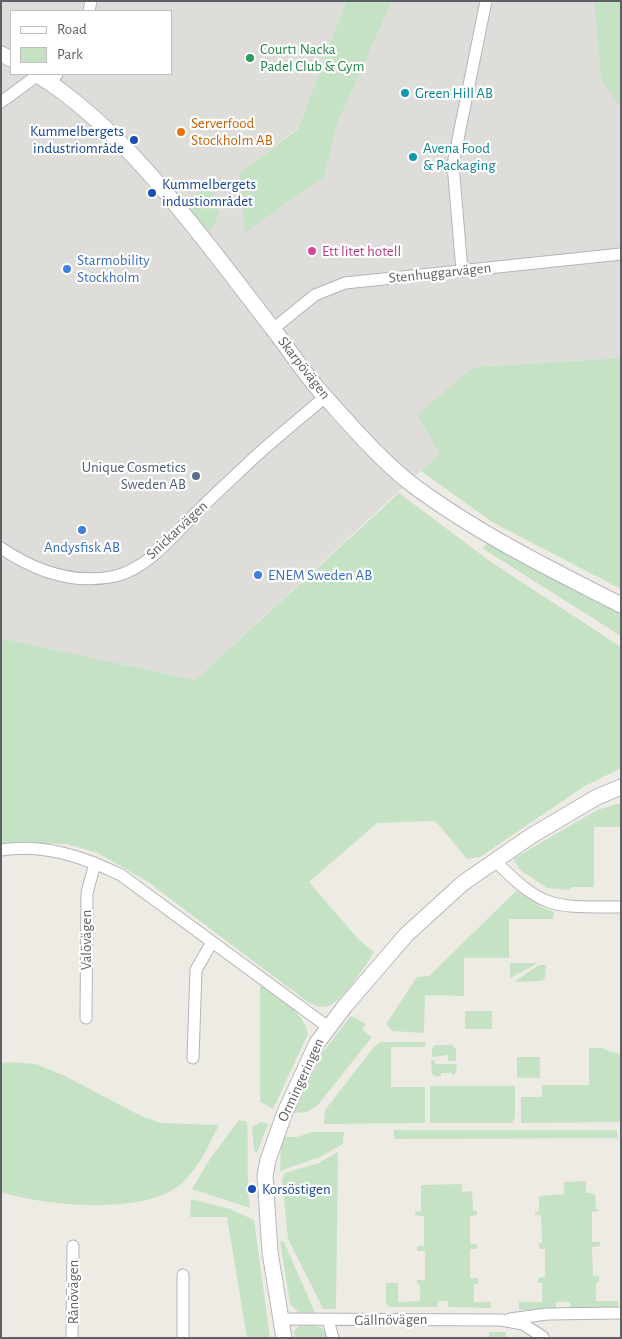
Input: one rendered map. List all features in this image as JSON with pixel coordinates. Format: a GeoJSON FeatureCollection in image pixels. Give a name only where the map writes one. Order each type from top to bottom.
{"type":"FeatureCollection","features":[{"type":"Feature","properties":{"kind":"street"},"geometry":{"type":"LineString","coordinates":[[462,272],[453,164],[486,1]]}},
{"type":"Feature","properties":{"kind":"street"},"geometry":{"type":"LineString","coordinates":[[1,102],[36,75]]}},
{"type":"Feature","properties":{"kind":"street","name":"Skarpövägen"},"geometry":{"type":"LineString","coordinates":[[41,75],[54,78],[137,162],[173,202],[325,397],[417,488],[474,526],[621,605]]}},
{"type":"Feature","properties":{"kind":"street","name":"Stenhuggarvägen"},"geometry":{"type":"LineString","coordinates":[[273,329],[315,295],[336,285],[621,254]]}},
{"type":"Feature","properties":{"kind":"street","name":"Snickarvägen"},"geometry":{"type":"LineString","coordinates":[[1,548],[27,565],[56,574],[98,578],[115,576],[130,570],[158,551],[257,456],[325,397]]}},
{"type":"Feature","properties":{"kind":"street","name":"Ormingeringen"},"geometry":{"type":"LineString","coordinates":[[284,1338],[270,1252],[265,1195],[268,1160],[285,1112],[308,1060],[328,1027],[406,935],[463,883],[494,860],[597,797],[621,787]]}},
{"type":"Feature","properties":{"kind":"street"},"geometry":{"type":"LineString","coordinates":[[1,850],[35,849],[64,852],[96,863],[121,875],[328,1027]]}},
{"type":"Feature","properties":{"kind":"street"},"geometry":{"type":"LineString","coordinates":[[494,860],[529,894],[541,900],[568,907],[621,906]]}},
{"type":"Feature","properties":{"kind":"street","name":"Valövägen"},"geometry":{"type":"LineString","coordinates":[[86,1018],[86,893],[96,863]]}},
{"type":"Feature","properties":{"kind":"street"},"geometry":{"type":"LineString","coordinates":[[193,1058],[196,970],[212,942]]}},
{"type":"Feature","properties":{"kind":"street","name":"Rånövägen"},"geometry":{"type":"LineString","coordinates":[[72,1338],[73,1246]]}},
{"type":"Feature","properties":{"kind":"street"},"geometry":{"type":"LineString","coordinates":[[183,1275],[183,1338]]}},
{"type":"Feature","properties":{"kind":"street"},"geometry":{"type":"LineString","coordinates":[[501,1320],[547,1314],[621,1313]]}},
{"type":"Feature","properties":{"kind":"street","name":"Gällnövägen"},"geometry":{"type":"LineString","coordinates":[[281,1319],[501,1320]]}},
{"type":"Feature","properties":{"kind":"street"},"geometry":{"type":"LineString","coordinates":[[328,1320],[333,1338]]}},
{"type":"Feature","properties":{"kind":"street"},"geometry":{"type":"LineString","coordinates":[[501,1320],[523,1324],[543,1337]]}},
{"type":"Feature","properties":{"kind":"shaded area"},"geometry":{"type":"Polygon","coordinates":[[[1,1],[346,1],[298,128],[239,174],[324,177],[337,124],[392,1],[594,1],[601,80],[621,108],[621,358],[472,367],[440,453],[195,680],[1,638],[1,1]]]}},
{"type":"Feature","properties":{"kind":"green space"},"geometry":{"type":"Polygon","coordinates":[[[346,1],[392,1],[337,124],[324,177],[245,232],[239,174],[298,129],[346,1]]]}},
{"type":"Feature","properties":{"kind":"green space"},"geometry":{"type":"Polygon","coordinates":[[[594,1],[621,1],[621,108],[601,80],[594,1]]]}},
{"type":"Feature","properties":{"kind":"green space"},"geometry":{"type":"Polygon","coordinates":[[[209,190],[217,199],[218,212],[214,224],[205,232],[191,212],[190,206],[198,191],[209,190]]]}},
{"type":"Feature","properties":{"kind":"green space"},"geometry":{"type":"Polygon","coordinates":[[[621,358],[621,589],[492,522],[421,471],[440,453],[417,415],[473,367],[621,358]]]}},
{"type":"Feature","properties":{"kind":"green space"},"geometry":{"type":"Polygon","coordinates":[[[399,493],[491,562],[621,647],[621,768],[583,787],[480,857],[467,859],[438,824],[433,821],[377,823],[309,882],[359,940],[374,952],[345,993],[330,1005],[324,1007],[309,1003],[148,882],[98,853],[66,844],[1,843],[1,638],[195,680],[399,493]]]}},
{"type":"Feature","properties":{"kind":"green space"},"geometry":{"type":"Polygon","coordinates":[[[488,543],[621,614],[621,636],[482,548],[488,543]]]}},
{"type":"Feature","properties":{"kind":"green space"},"geometry":{"type":"Polygon","coordinates":[[[621,803],[621,827],[594,827],[594,887],[572,887],[569,890],[547,888],[520,870],[513,859],[597,810],[621,803]]]}},
{"type":"Feature","properties":{"kind":"green space"},"geometry":{"type":"Polygon","coordinates":[[[516,891],[541,907],[554,912],[553,919],[509,919],[509,958],[464,958],[464,996],[425,995],[424,1033],[392,1031],[386,1024],[417,977],[429,976],[516,891]]]}},
{"type":"Feature","properties":{"kind":"green space"},"geometry":{"type":"Polygon","coordinates":[[[510,963],[538,963],[510,978],[510,963]]]}},
{"type":"Feature","properties":{"kind":"green space"},"geometry":{"type":"Polygon","coordinates":[[[539,965],[546,965],[545,978],[542,981],[514,982],[539,965]]]}},
{"type":"Feature","properties":{"kind":"green space"},"geometry":{"type":"Polygon","coordinates":[[[260,985],[296,1012],[306,1026],[308,1034],[273,1109],[260,1102],[260,985]]]}},
{"type":"Feature","properties":{"kind":"green space"},"geometry":{"type":"Polygon","coordinates":[[[465,1011],[492,1011],[492,1029],[465,1029],[465,1011]]]}},
{"type":"Feature","properties":{"kind":"green space"},"geometry":{"type":"Polygon","coordinates":[[[351,1016],[366,1024],[362,1030],[372,1037],[317,1106],[307,1112],[294,1113],[323,1052],[351,1016]]]}},
{"type":"Feature","properties":{"kind":"green space"},"geometry":{"type":"Polygon","coordinates":[[[380,1042],[425,1042],[425,1047],[391,1047],[391,1087],[425,1087],[425,1123],[324,1124],[325,1110],[373,1048],[380,1042]]]}},
{"type":"Feature","properties":{"kind":"green space"},"geometry":{"type":"Polygon","coordinates":[[[435,1045],[452,1045],[456,1049],[456,1061],[448,1061],[448,1055],[432,1057],[432,1049],[435,1045]]]}},
{"type":"Feature","properties":{"kind":"green space"},"geometry":{"type":"Polygon","coordinates":[[[589,1048],[602,1048],[621,1055],[621,1122],[521,1123],[521,1097],[542,1097],[542,1085],[589,1085],[589,1048]]]}},
{"type":"Feature","properties":{"kind":"green space"},"geometry":{"type":"Polygon","coordinates":[[[517,1057],[540,1057],[540,1078],[517,1078],[517,1057]]]}},
{"type":"Feature","properties":{"kind":"green space"},"geometry":{"type":"Polygon","coordinates":[[[431,1060],[435,1060],[435,1064],[457,1064],[456,1073],[452,1076],[452,1073],[441,1073],[441,1076],[434,1076],[431,1060]]]}},
{"type":"Feature","properties":{"kind":"green space"},"geometry":{"type":"Polygon","coordinates":[[[1,1063],[35,1064],[63,1075],[141,1116],[161,1123],[219,1125],[199,1163],[188,1177],[166,1193],[145,1200],[121,1204],[68,1204],[42,1201],[1,1192],[1,1063]]]}},
{"type":"Feature","properties":{"kind":"green space"},"geometry":{"type":"Polygon","coordinates":[[[430,1086],[515,1086],[515,1117],[512,1123],[430,1123],[430,1086]]]}},
{"type":"Feature","properties":{"kind":"green space"},"geometry":{"type":"Polygon","coordinates":[[[239,1120],[247,1122],[250,1208],[192,1189],[210,1159],[239,1120]]]}},
{"type":"Feature","properties":{"kind":"green space"},"geometry":{"type":"Polygon","coordinates":[[[261,1122],[268,1124],[257,1153],[254,1150],[252,1127],[261,1122]]]}},
{"type":"Feature","properties":{"kind":"green space"},"geometry":{"type":"Polygon","coordinates":[[[394,1130],[617,1130],[617,1138],[394,1139],[394,1130]]]}},
{"type":"Feature","properties":{"kind":"green space"},"geometry":{"type":"Polygon","coordinates":[[[312,1132],[344,1132],[343,1144],[320,1157],[280,1171],[281,1145],[284,1137],[297,1137],[312,1132]]]}},
{"type":"Feature","properties":{"kind":"green space"},"geometry":{"type":"Polygon","coordinates":[[[338,1152],[336,1309],[323,1309],[288,1239],[282,1179],[285,1173],[319,1163],[338,1152]]]}},
{"type":"Feature","properties":{"kind":"green space"},"geometry":{"type":"Polygon","coordinates":[[[586,1181],[586,1193],[595,1194],[596,1209],[599,1209],[599,1211],[592,1212],[592,1242],[600,1242],[600,1246],[592,1247],[593,1276],[599,1276],[599,1282],[596,1283],[596,1301],[618,1301],[618,1310],[570,1311],[570,1302],[556,1302],[556,1310],[519,1310],[519,1302],[542,1302],[542,1283],[538,1283],[538,1278],[545,1277],[545,1249],[539,1249],[539,1243],[542,1243],[541,1215],[535,1215],[535,1212],[539,1211],[539,1196],[564,1194],[564,1182],[586,1181]]]}},
{"type":"Feature","properties":{"kind":"green space"},"geometry":{"type":"Polygon","coordinates":[[[462,1184],[462,1192],[472,1191],[473,1210],[477,1211],[477,1215],[470,1216],[470,1244],[477,1244],[477,1249],[470,1249],[470,1278],[478,1278],[478,1284],[474,1284],[474,1302],[491,1302],[491,1308],[448,1307],[448,1301],[438,1301],[438,1307],[390,1307],[386,1304],[386,1283],[398,1283],[398,1302],[420,1301],[420,1285],[417,1284],[417,1280],[425,1280],[425,1251],[417,1251],[417,1246],[424,1246],[424,1216],[415,1215],[415,1212],[421,1211],[421,1185],[462,1184]]]}},
{"type":"Feature","properties":{"kind":"green space"},"geometry":{"type":"Polygon","coordinates":[[[191,1199],[230,1209],[254,1220],[270,1338],[247,1338],[227,1217],[190,1217],[191,1199]]]}},
{"type":"Feature","properties":{"kind":"green space"},"geometry":{"type":"Polygon","coordinates":[[[280,1241],[284,1242],[316,1315],[299,1313],[290,1304],[280,1241]]]}},
{"type":"Feature","properties":{"kind":"green space"},"geometry":{"type":"Polygon","coordinates":[[[311,1325],[322,1328],[328,1338],[295,1338],[294,1332],[299,1326],[311,1325]]]}},
{"type":"Feature","properties":{"kind":"green space"},"geometry":{"type":"Polygon","coordinates":[[[489,1332],[506,1332],[506,1338],[489,1338],[489,1332]]]}},
{"type":"Feature","properties":{"kind":"place","name":"Court1 Nacka Padel Club & Gym"},"geometry":{"type":"Point","coordinates":[250,58]}},
{"type":"Feature","properties":{"kind":"place","name":"Green Hill AB"},"geometry":{"type":"Point","coordinates":[405,93]}},
{"type":"Feature","properties":{"kind":"place","name":"Serverfood Stockholm AB"},"geometry":{"type":"Point","coordinates":[181,132]}},
{"type":"Feature","properties":{"kind":"place","name":"Kummelbergets industriområde"},"geometry":{"type":"Point","coordinates":[134,140]}},
{"type":"Feature","properties":{"kind":"place","name":"Avena Food & Packaging"},"geometry":{"type":"Point","coordinates":[413,157]}},
{"type":"Feature","properties":{"kind":"place","name":"Kummelbergets industiområdet"},"geometry":{"type":"Point","coordinates":[152,193]}},
{"type":"Feature","properties":{"kind":"place","name":"Ett litet hotell"},"geometry":{"type":"Point","coordinates":[312,251]}},
{"type":"Feature","properties":{"kind":"place","name":"Starmobility Stockholm"},"geometry":{"type":"Point","coordinates":[67,269]}},
{"type":"Feature","properties":{"kind":"place","name":"Unique Cosmetics Sweden AB"},"geometry":{"type":"Point","coordinates":[196,476]}},
{"type":"Feature","properties":{"kind":"place","name":"Andysfisk AB"},"geometry":{"type":"Point","coordinates":[82,530]}},
{"type":"Feature","properties":{"kind":"place","name":"ENEM Sweden AB"},"geometry":{"type":"Point","coordinates":[258,575]}},
{"type":"Feature","properties":{"kind":"place","name":"Korsöstigen"},"geometry":{"type":"Point","coordinates":[252,1189]}}]}
